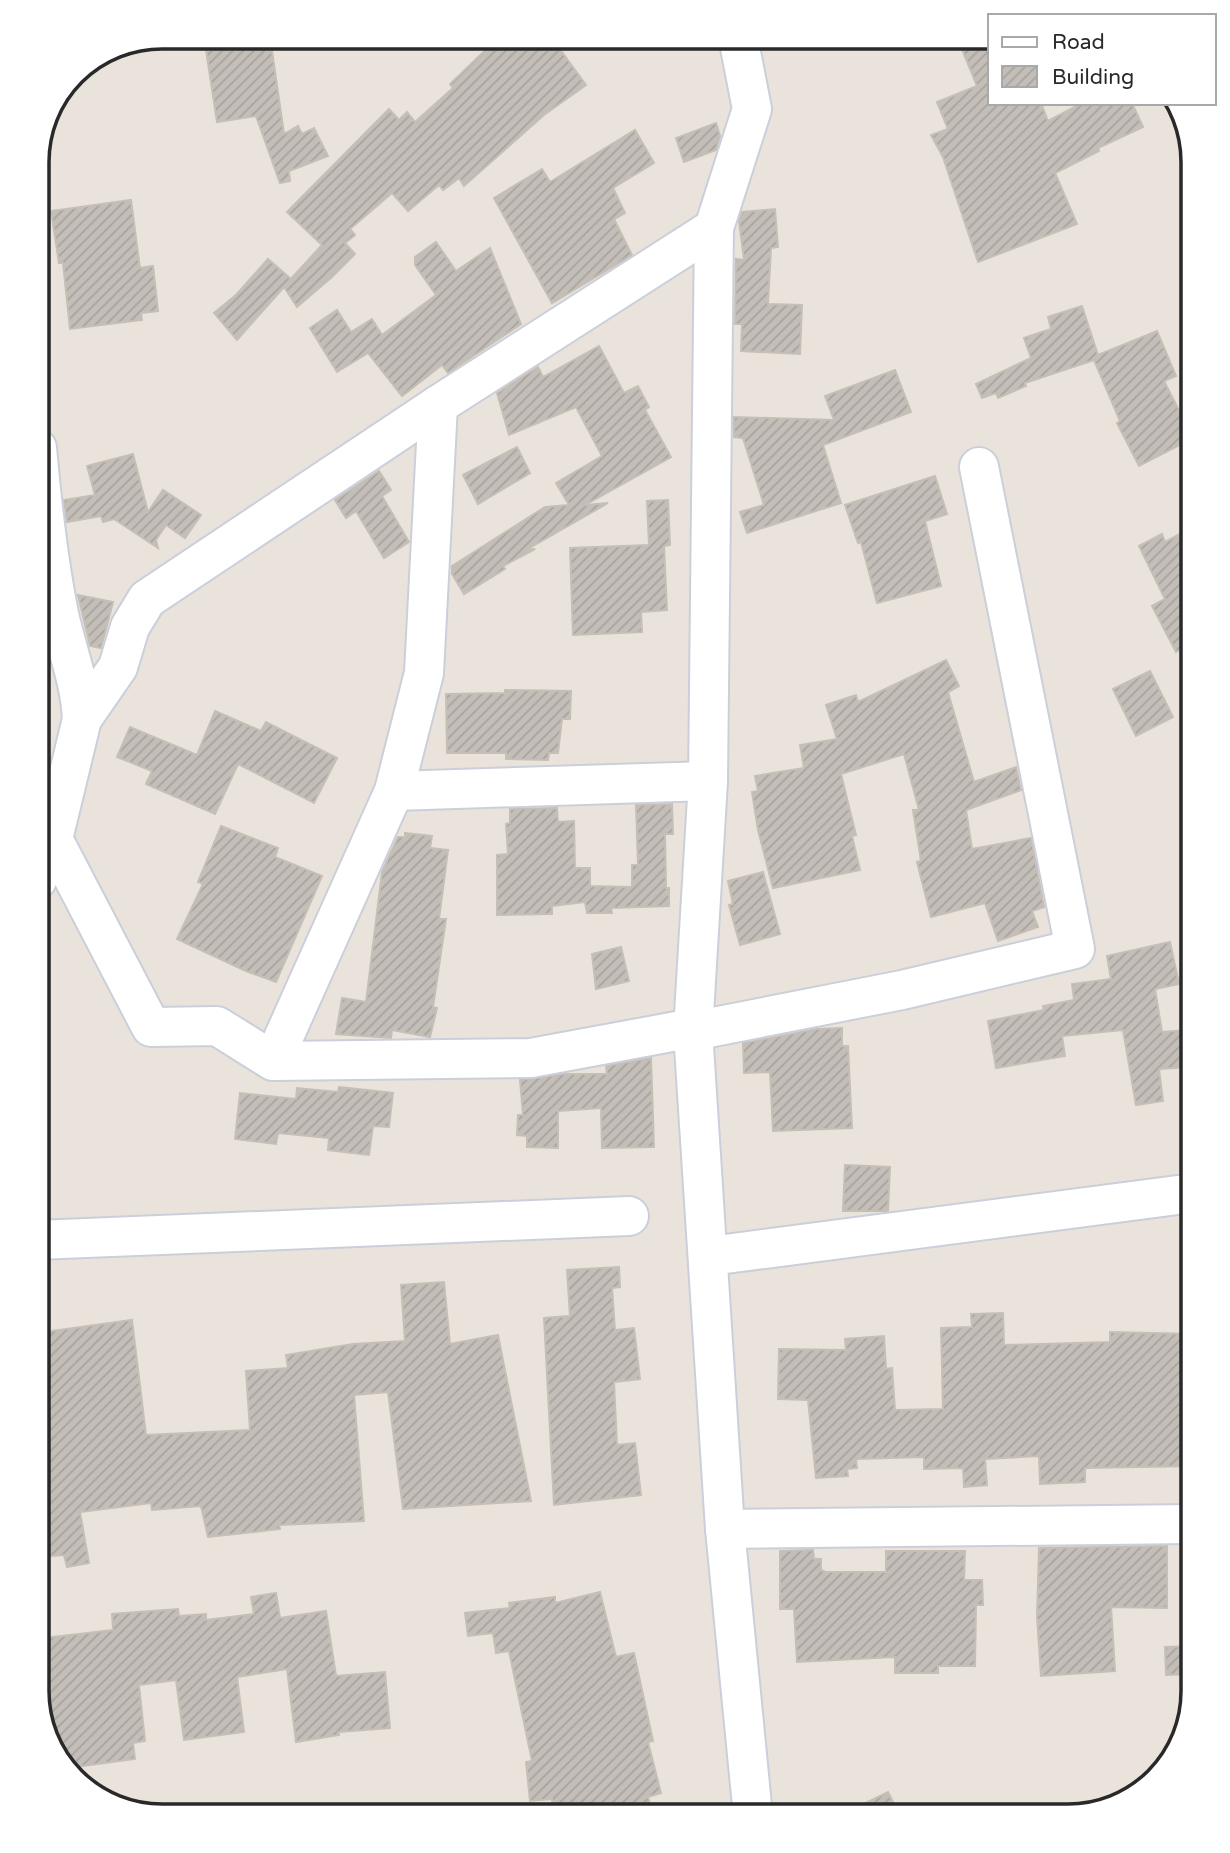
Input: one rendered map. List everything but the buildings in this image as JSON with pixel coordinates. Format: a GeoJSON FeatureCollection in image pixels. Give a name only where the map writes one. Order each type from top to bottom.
{"type":"FeatureCollection","features":[{"type":"Feature","properties":{"kind":"street"},"geometry":{"type":"LineString","coordinates":[[740,49],[752,109],[714,228],[708,781],[693,1029],[725,1529],[752,1804]]}},
{"type":"Feature","properties":{"kind":"street"},"geometry":{"type":"LineString","coordinates":[[49,822],[82,719],[118,667],[130,627],[147,599],[438,405],[714,228]]}},
{"type":"Feature","properties":{"kind":"street"},"geometry":{"type":"LineString","coordinates":[[273,1061],[394,791],[424,673],[438,405]]}},
{"type":"Feature","properties":{"kind":"street"},"geometry":{"type":"LineString","coordinates":[[49,841],[150,1027],[217,1026],[273,1061],[531,1058],[902,990],[1075,949],[979,467]]}},
{"type":"Feature","properties":{"kind":"street"},"geometry":{"type":"LineString","coordinates":[[49,555],[59,613],[80,684],[82,719]]}},
{"type":"Feature","properties":{"kind":"street"},"geometry":{"type":"LineString","coordinates":[[394,791],[708,781]]}},
{"type":"Feature","properties":{"kind":"street"},"geometry":{"type":"LineString","coordinates":[[709,1256],[1181,1195]]}},
{"type":"Feature","properties":{"kind":"street"},"geometry":{"type":"LineString","coordinates":[[49,1240],[629,1216]]}},
{"type":"Feature","properties":{"kind":"street"},"geometry":{"type":"LineString","coordinates":[[725,1529],[1181,1524]]}}]}
